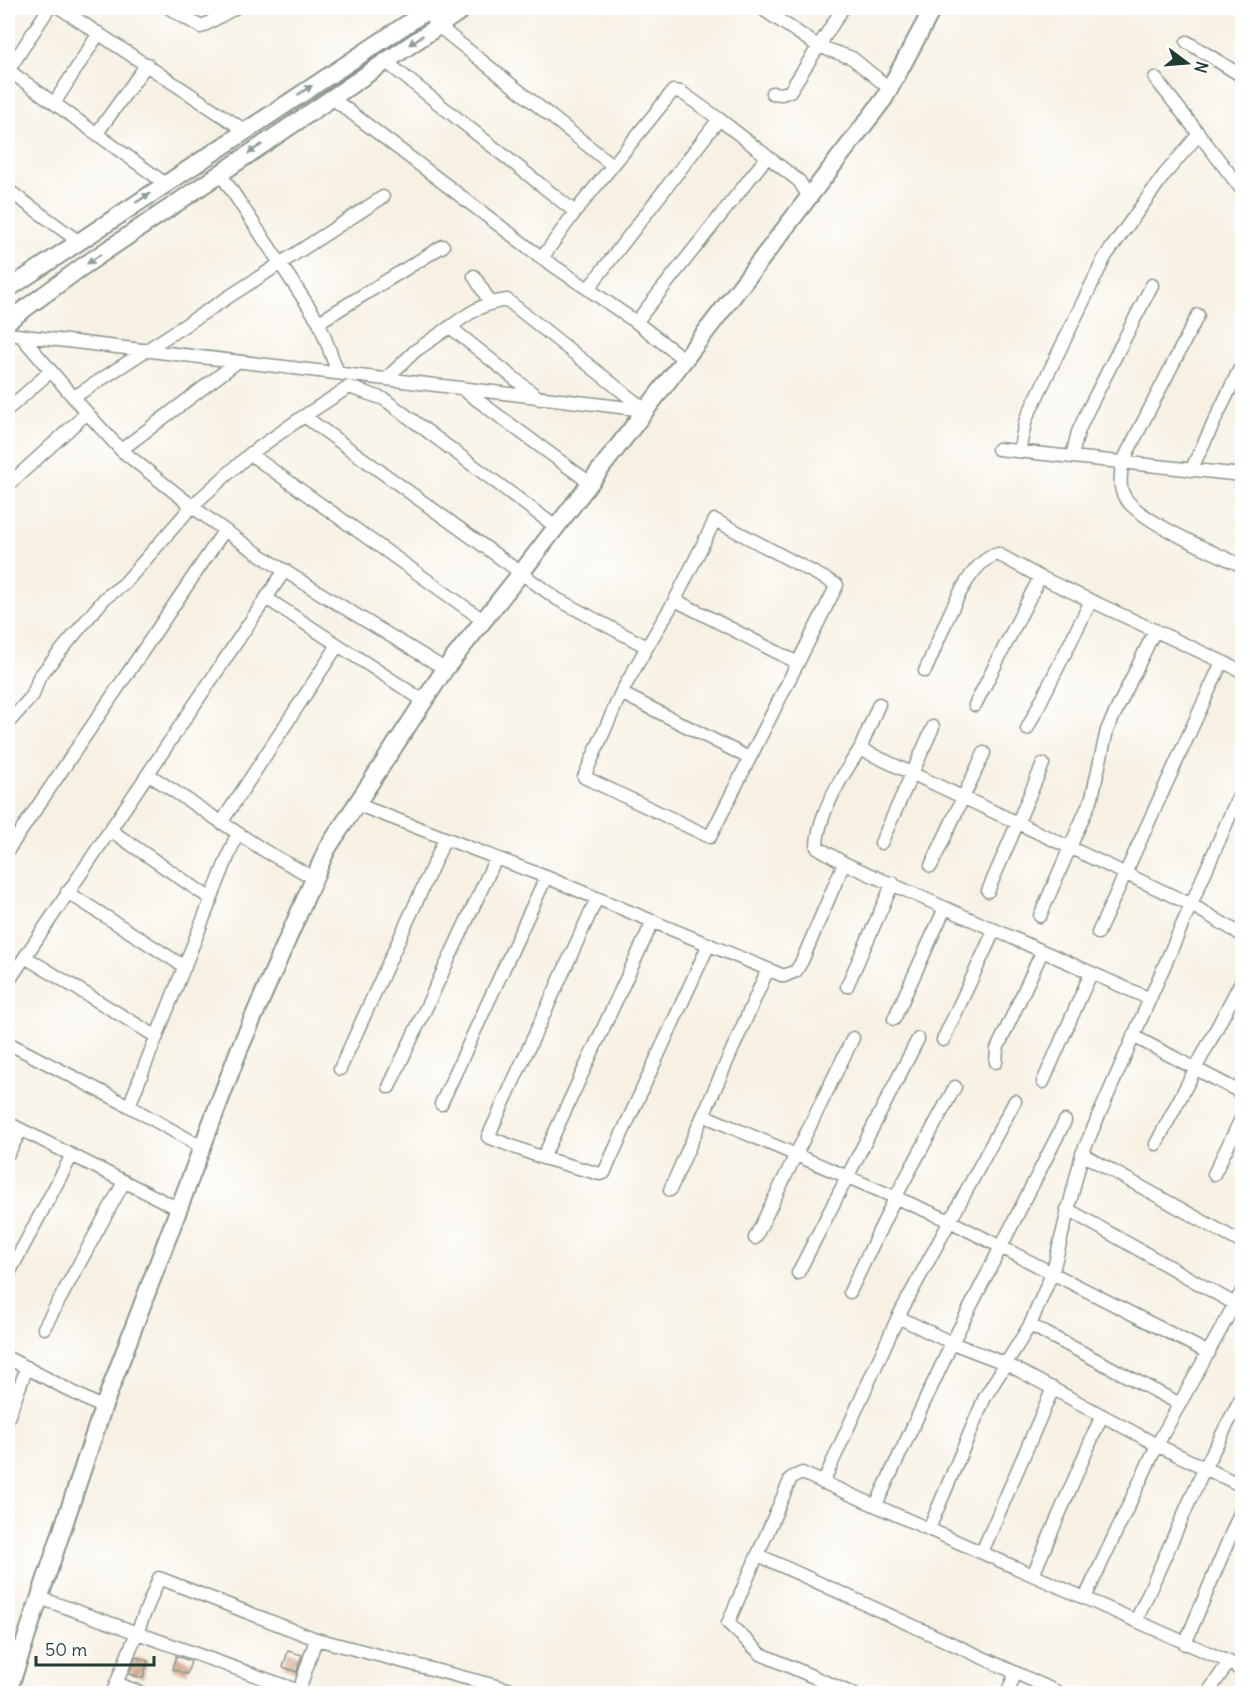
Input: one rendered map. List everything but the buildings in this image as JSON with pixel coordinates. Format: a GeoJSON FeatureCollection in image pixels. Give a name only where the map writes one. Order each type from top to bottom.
{"type":"FeatureCollection","features":[{"type":"Feature","properties":{"kind":"street"},"geometry":{"type":"LineString","coordinates":[[49,8],[8,70],[166,184]]}},
{"type":"Feature","properties":{"kind":"street"},"geometry":{"type":"LineString","coordinates":[[60,8],[244,130]]}},
{"type":"Feature","properties":{"kind":"street"},"geometry":{"type":"LineString","coordinates":[[177,10],[201,27],[235,8]]}},
{"type":"Feature","properties":{"kind":"street"},"geometry":{"type":"LineString","coordinates":[[8,321],[220,173],[465,8]]}},
{"type":"Feature","properties":{"kind":"street"},"geometry":{"type":"LineString","coordinates":[[772,93],[782,94],[790,91],[843,8]]}},
{"type":"Feature","properties":{"kind":"street"},"geometry":{"type":"LineString","coordinates":[[8,1692],[103,1408],[239,1050],[327,849],[445,669],[884,99],[933,8]]}},
{"type":"Feature","properties":{"kind":"street"},"geometry":{"type":"LineString","coordinates":[[8,290],[244,130],[429,9],[438,26],[612,165]]}},
{"type":"Feature","properties":{"kind":"street"},"geometry":{"type":"LineString","coordinates":[[764,10],[818,46],[852,58],[889,88]]}},
{"type":"Feature","properties":{"kind":"street"},"geometry":{"type":"LineString","coordinates":[[55,102],[99,33]]}},
{"type":"Feature","properties":{"kind":"street"},"geometry":{"type":"LineString","coordinates":[[1187,42],[1242,76]]}},
{"type":"Feature","properties":{"kind":"street"},"geometry":{"type":"LineString","coordinates":[[385,62],[574,212]]}},
{"type":"Feature","properties":{"kind":"street"},"geometry":{"type":"LineString","coordinates":[[97,133],[147,64]]}},
{"type":"Feature","properties":{"kind":"street"},"geometry":{"type":"LineString","coordinates":[[1155,78],[1242,190]]}},
{"type":"Feature","properties":{"kind":"street"},"geometry":{"type":"LineString","coordinates":[[542,258],[574,212],[673,91],[688,95],[767,156],[799,181],[809,197]]}},
{"type":"Feature","properties":{"kind":"street"},"geometry":{"type":"LineString","coordinates":[[332,98],[542,258],[636,322],[685,360]]}},
{"type":"Feature","properties":{"kind":"street"},"geometry":{"type":"LineString","coordinates":[[588,289],[719,119]]}},
{"type":"Feature","properties":{"kind":"street"},"geometry":{"type":"LineString","coordinates":[[1019,451],[1026,419],[1105,257],[1164,175],[1199,134]]}},
{"type":"Feature","properties":{"kind":"street"},"geometry":{"type":"LineString","coordinates":[[636,322],[767,156]]}},
{"type":"Feature","properties":{"kind":"street"},"geometry":{"type":"LineString","coordinates":[[220,173],[320,322],[338,373]]}},
{"type":"Feature","properties":{"kind":"street"},"geometry":{"type":"LineString","coordinates":[[8,190],[78,241]]}},
{"type":"Feature","properties":{"kind":"street"},"geometry":{"type":"LineString","coordinates":[[74,397],[383,197]]}},
{"type":"Feature","properties":{"kind":"street"},"geometry":{"type":"LineString","coordinates":[[320,322],[443,246]]}},
{"type":"Feature","properties":{"kind":"street"},"geometry":{"type":"LineString","coordinates":[[474,276],[490,302]]}},
{"type":"Feature","properties":{"kind":"street"},"geometry":{"type":"LineString","coordinates":[[1072,456],[1083,422],[1152,285]]}},
{"type":"Feature","properties":{"kind":"street"},"geometry":{"type":"LineString","coordinates":[[386,379],[415,351],[475,308],[490,302],[507,300],[645,410]]}},
{"type":"Feature","properties":{"kind":"street"},"geometry":{"type":"LineString","coordinates":[[1198,315],[1122,463],[1120,488],[1126,500],[1147,517],[1242,566]]}},
{"type":"Feature","properties":{"kind":"street"},"geometry":{"type":"LineString","coordinates":[[450,327],[541,400]]}},
{"type":"Feature","properties":{"kind":"street"},"geometry":{"type":"LineString","coordinates":[[8,334],[236,363],[338,373],[541,400],[645,410]]}},
{"type":"Feature","properties":{"kind":"street"},"geometry":{"type":"LineString","coordinates":[[21,336],[121,450],[192,506],[224,531],[445,669]]}},
{"type":"Feature","properties":{"kind":"street"},"geometry":{"type":"LineString","coordinates":[[121,450],[236,363]]}},
{"type":"Feature","properties":{"kind":"street"},"geometry":{"type":"LineString","coordinates":[[1191,470],[1242,364]]}},
{"type":"Feature","properties":{"kind":"street"},"geometry":{"type":"LineString","coordinates":[[8,409],[51,371]]}},
{"type":"Feature","properties":{"kind":"street"},"geometry":{"type":"LineString","coordinates":[[8,723],[33,694],[39,677],[105,598],[124,584],[192,506],[250,454],[349,387],[384,399],[556,526]]}},
{"type":"Feature","properties":{"kind":"street"},"geometry":{"type":"LineString","coordinates":[[462,389],[590,483]]}},
{"type":"Feature","properties":{"kind":"street"},"geometry":{"type":"LineString","coordinates":[[8,485],[87,413]]}},
{"type":"Feature","properties":{"kind":"street"},"geometry":{"type":"LineString","coordinates":[[304,416],[557,599],[647,647]]}},
{"type":"Feature","properties":{"kind":"street"},"geometry":{"type":"LineString","coordinates":[[998,449],[1242,475]]}},
{"type":"Feature","properties":{"kind":"street"},"geometry":{"type":"LineString","coordinates":[[250,454],[483,620]]}},
{"type":"Feature","properties":{"kind":"street"},"geometry":{"type":"LineString","coordinates":[[715,520],[837,585],[710,837],[584,777],[621,693],[647,647],[675,600],[715,520]]}},
{"type":"Feature","properties":{"kind":"street"},"geometry":{"type":"LineString","coordinates":[[8,850],[224,531]]}},
{"type":"Feature","properties":{"kind":"street"},"geometry":{"type":"LineString","coordinates":[[925,671],[967,580],[987,556],[998,554],[1040,577],[1242,671]]}},
{"type":"Feature","properties":{"kind":"street"},"geometry":{"type":"LineString","coordinates":[[8,982],[285,570]]}},
{"type":"Feature","properties":{"kind":"street"},"geometry":{"type":"LineString","coordinates":[[975,705],[1040,577]]}},
{"type":"Feature","properties":{"kind":"street"},"geometry":{"type":"LineString","coordinates":[[266,598],[424,701]]}},
{"type":"Feature","properties":{"kind":"street"},"geometry":{"type":"LineString","coordinates":[[675,600],[798,663]]}},
{"type":"Feature","properties":{"kind":"street"},"geometry":{"type":"LineString","coordinates":[[1027,729],[1091,601]]}},
{"type":"Feature","properties":{"kind":"street"},"geometry":{"type":"LineString","coordinates":[[1040,916],[1099,775],[1107,730],[1155,630]]}},
{"type":"Feature","properties":{"kind":"street"},"geometry":{"type":"LineString","coordinates":[[221,823],[338,645]]}},
{"type":"Feature","properties":{"kind":"street"},"geometry":{"type":"LineString","coordinates":[[1098,933],[1222,662]]}},
{"type":"Feature","properties":{"kind":"street"},"geometry":{"type":"LineString","coordinates":[[621,693],[749,758]]}},
{"type":"Feature","properties":{"kind":"street"},"geometry":{"type":"LineString","coordinates":[[879,704],[860,749],[843,773],[817,833],[817,847],[844,863],[1148,998]]}},
{"type":"Feature","properties":{"kind":"street"},"geometry":{"type":"LineString","coordinates":[[881,843],[933,727]]}},
{"type":"Feature","properties":{"kind":"street"},"geometry":{"type":"LineString","coordinates":[[860,749],[1190,903],[1242,935]]}},
{"type":"Feature","properties":{"kind":"street"},"geometry":{"type":"LineString","coordinates":[[931,866],[984,753]]}},
{"type":"Feature","properties":{"kind":"street"},"geometry":{"type":"LineString","coordinates":[[988,891],[1043,764]]}},
{"type":"Feature","properties":{"kind":"street"},"geometry":{"type":"LineString","coordinates":[[148,774],[237,834],[314,878]]}},
{"type":"Feature","properties":{"kind":"street"},"geometry":{"type":"LineString","coordinates":[[929,1529],[985,1397],[1030,1325],[1053,1271],[1082,1154],[1148,998],[1242,788]]}},
{"type":"Feature","properties":{"kind":"street"},"geometry":{"type":"LineString","coordinates":[[356,804],[546,877],[784,976],[796,971],[819,927],[844,863]]}},
{"type":"Feature","properties":{"kind":"street"},"geometry":{"type":"LineString","coordinates":[[110,830],[211,899]]}},
{"type":"Feature","properties":{"kind":"street"},"geometry":{"type":"LineString","coordinates":[[129,1106],[237,834]]}},
{"type":"Feature","properties":{"kind":"street"},"geometry":{"type":"LineString","coordinates":[[340,1069],[445,839]]}},
{"type":"Feature","properties":{"kind":"street"},"geometry":{"type":"LineString","coordinates":[[389,1087],[496,858]]}},
{"type":"Feature","properties":{"kind":"street"},"geometry":{"type":"LineString","coordinates":[[441,1104],[546,877]]}},
{"type":"Feature","properties":{"kind":"street"},"geometry":{"type":"LineString","coordinates":[[847,986],[893,883]]}},
{"type":"Feature","properties":{"kind":"street"},"geometry":{"type":"LineString","coordinates":[[67,892],[185,967]]}},
{"type":"Feature","properties":{"kind":"street"},"geometry":{"type":"LineString","coordinates":[[597,898],[488,1137],[543,1158],[600,1174],[607,1169],[709,944]]}},
{"type":"Feature","properties":{"kind":"street"},"geometry":{"type":"LineString","coordinates":[[894,1018],[945,908]]}},
{"type":"Feature","properties":{"kind":"street"},"geometry":{"type":"LineString","coordinates":[[543,1158],[653,921]]}},
{"type":"Feature","properties":{"kind":"street"},"geometry":{"type":"LineString","coordinates":[[943,1040],[994,931]]}},
{"type":"Feature","properties":{"kind":"street"},"geometry":{"type":"LineString","coordinates":[[996,1062],[997,1049],[1042,952]]}},
{"type":"Feature","properties":{"kind":"street"},"geometry":{"type":"LineString","coordinates":[[25,957],[157,1037]]}},
{"type":"Feature","properties":{"kind":"street"},"geometry":{"type":"LineString","coordinates":[[670,1190],[768,969]]}},
{"type":"Feature","properties":{"kind":"street"},"geometry":{"type":"LineString","coordinates":[[1042,1082],[1091,973]]}},
{"type":"Feature","properties":{"kind":"street"},"geometry":{"type":"LineString","coordinates":[[1156,1144],[1242,980]]}},
{"type":"Feature","properties":{"kind":"street"},"geometry":{"type":"LineString","coordinates":[[1133,1036],[1242,1093]]}},
{"type":"Feature","properties":{"kind":"street"},"geometry":{"type":"LineString","coordinates":[[755,1238],[853,1038]]}},
{"type":"Feature","properties":{"kind":"street"},"geometry":{"type":"LineString","coordinates":[[798,1273],[918,1039]]}},
{"type":"Feature","properties":{"kind":"street"},"geometry":{"type":"LineString","coordinates":[[8,1043],[202,1147]]}},
{"type":"Feature","properties":{"kind":"street"},"geometry":{"type":"LineString","coordinates":[[850,1292],[895,1198],[955,1087]]}},
{"type":"Feature","properties":{"kind":"street"},"geometry":{"type":"LineString","coordinates":[[824,1483],[898,1317],[948,1220],[1015,1101]]}},
{"type":"Feature","properties":{"kind":"street"},"geometry":{"type":"LineString","coordinates":[[703,1115],[948,1220],[1053,1271],[1209,1353]]}},
{"type":"Feature","properties":{"kind":"street"},"geometry":{"type":"LineString","coordinates":[[1214,1174],[1242,1117]]}},
{"type":"Feature","properties":{"kind":"street"},"geometry":{"type":"LineString","coordinates":[[876,1505],[952,1343],[1065,1120]]}},
{"type":"Feature","properties":{"kind":"street"},"geometry":{"type":"LineString","coordinates":[[8,1123],[71,1157],[179,1209]]}},
{"type":"Feature","properties":{"kind":"street"},"geometry":{"type":"LineString","coordinates":[[8,1154],[21,1130]]}},
{"type":"Feature","properties":{"kind":"street"},"geometry":{"type":"LineString","coordinates":[[1082,1154],[1242,1243]]}},
{"type":"Feature","properties":{"kind":"street"},"geometry":{"type":"LineString","coordinates":[[8,1275],[71,1157]]}},
{"type":"Feature","properties":{"kind":"street"},"geometry":{"type":"LineString","coordinates":[[44,1328],[124,1182]]}},
{"type":"Feature","properties":{"kind":"street"},"geometry":{"type":"LineString","coordinates":[[1067,1209],[1235,1304]]}},
{"type":"Feature","properties":{"kind":"street"},"geometry":{"type":"LineString","coordinates":[[1085,1598],[1157,1445],[1242,1291]]}},
{"type":"Feature","properties":{"kind":"street"},"geometry":{"type":"LineString","coordinates":[[898,1317],[952,1343],[1007,1364],[1157,1445],[1242,1486]]}},
{"type":"Feature","properties":{"kind":"street"},"geometry":{"type":"LineString","coordinates":[[1030,1325],[1180,1404]]}},
{"type":"Feature","properties":{"kind":"street"},"geometry":{"type":"LineString","coordinates":[[8,1358],[103,1408]]}},
{"type":"Feature","properties":{"kind":"street"},"geometry":{"type":"LineString","coordinates":[[8,1418],[27,1367]]}},
{"type":"Feature","properties":{"kind":"street"},"geometry":{"type":"LineString","coordinates":[[982,1552],[1053,1388]]}},
{"type":"Feature","properties":{"kind":"street"},"geometry":{"type":"LineString","coordinates":[[1136,1621],[1204,1468],[1242,1396]]}},
{"type":"Feature","properties":{"kind":"street"},"geometry":{"type":"LineString","coordinates":[[1033,1575],[1102,1414]]}},
{"type":"Feature","properties":{"kind":"street"},"geometry":{"type":"LineString","coordinates":[[853,1694],[761,1654],[728,1623],[791,1478],[802,1473],[1230,1662],[1242,1671]]}},
{"type":"Feature","properties":{"kind":"street"},"geometry":{"type":"LineString","coordinates":[[1185,1644],[1242,1508]]}},
{"type":"Feature","properties":{"kind":"street"},"geometry":{"type":"LineString","coordinates":[[758,1555],[1062,1694]]}},
{"type":"Feature","properties":{"kind":"street"},"geometry":{"type":"LineString","coordinates":[[144,1694],[114,1688],[159,1578],[316,1639],[527,1694]]}},
{"type":"Feature","properties":{"kind":"street"},"geometry":{"type":"LineString","coordinates":[[40,1598],[299,1692],[316,1639]]}},
{"type":"Feature","properties":{"kind":"street"},"geometry":{"type":"LineString","coordinates":[[8,1642],[19,1658]]}},
{"type":"Feature","properties":{"kind":"street"},"geometry":{"type":"LineString","coordinates":[[1207,1694],[1230,1662]]}},
{"type":"Feature","properties":{"kind":"street"},"geometry":{"type":"LineString","coordinates":[[1007,1694],[1015,1674]]}}]}
